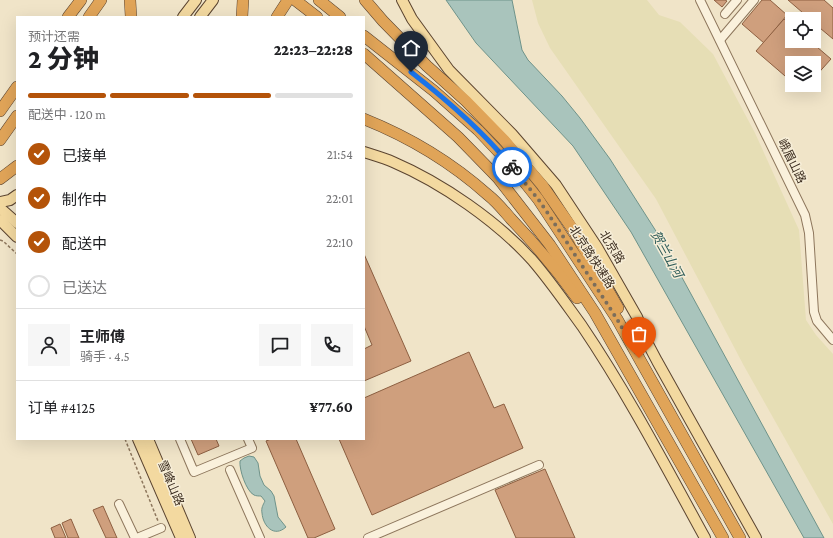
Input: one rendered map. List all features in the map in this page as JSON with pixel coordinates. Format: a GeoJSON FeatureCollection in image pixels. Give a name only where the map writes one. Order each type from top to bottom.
{"type":"FeatureCollection","features":[{"type":"Feature","properties":{"kind":"highway"},"geometry":{"type":"LineString","coordinates":[[69,16],[80,0]]}},
{"type":"Feature","properties":{"kind":"highway"},"geometry":{"type":"LineString","coordinates":[[90,16],[101,0]]}},
{"type":"Feature","properties":{"kind":"highway"},"geometry":{"type":"LineString","coordinates":[[130,0],[131,16]]}},
{"type":"Feature","properties":{"kind":"highway"},"geometry":{"type":"LineString","coordinates":[[242,16],[243,0]]}},
{"type":"Feature","properties":{"kind":"highway"},"geometry":{"type":"LineString","coordinates":[[278,16],[288,0]]}},
{"type":"Feature","properties":{"kind":"highway"},"geometry":{"type":"LineString","coordinates":[[295,0],[316,16]]}},
{"type":"Feature","properties":{"kind":"highway"},"geometry":{"type":"LineString","coordinates":[[318,0],[339,16]]}},
{"type":"Feature","properties":{"kind":"highway"},"geometry":{"type":"LineString","coordinates":[[365,0],[383,21],[427,66],[504,140],[542,185],[574,231],[625,320],[653,385]]}},
{"type":"Feature","properties":{"kind":"highway"},"geometry":{"type":"LineString","coordinates":[[375,0],[384,15],[427,66]]}},
{"type":"Feature","properties":{"kind":"highway","name":"北京路快速路"},"geometry":{"type":"LineString","coordinates":[[365,37],[434,91],[478,130],[510,164],[538,199],[617,319],[740,538]]}},
{"type":"Feature","properties":{"kind":"highway"},"geometry":{"type":"LineString","coordinates":[[365,55],[458,137],[498,178],[550,245],[595,313],[723,538]]}},
{"type":"Feature","properties":{"kind":"highway"},"geometry":{"type":"LineString","coordinates":[[0,111],[16,89]]}},
{"type":"Feature","properties":{"kind":"highway"},"geometry":{"type":"LineString","coordinates":[[0,140],[16,117]]}},
{"type":"Feature","properties":{"kind":"highway"},"geometry":{"type":"LineString","coordinates":[[365,119],[392,130],[418,144],[465,176],[490,196],[535,244],[622,360]]}},
{"type":"Feature","properties":{"kind":"highway"},"geometry":{"type":"LineString","coordinates":[[0,179],[16,167]]}},
{"type":"Feature","properties":{"kind":"main road"},"geometry":{"type":"LineString","coordinates":[[184,16],[196,0]]}},
{"type":"Feature","properties":{"kind":"main road"},"geometry":{"type":"LineString","coordinates":[[201,16],[212,0]]}},
{"type":"Feature","properties":{"kind":"main road","name":"北京路"},"geometry":{"type":"LineString","coordinates":[[402,0],[412,19],[449,70],[512,134],[541,167],[573,210],[597,247],[638,317],[648,344],[657,361],[756,538]]}},
{"type":"Feature","properties":{"kind":"main road"},"geometry":{"type":"LineString","coordinates":[[365,152],[392,161],[430,181],[464,202],[500,230],[532,260],[559,293],[622,388],[705,538]]}},
{"type":"Feature","properties":{"kind":"main road"},"geometry":{"type":"LineString","coordinates":[[0,202],[10,200],[16,196]]}},
{"type":"Feature","properties":{"kind":"main road"},"geometry":{"type":"LineString","coordinates":[[16,210],[2,214],[16,234]]}},
{"type":"Feature","properties":{"kind":"main road","name":"雪峰山路"},"geometry":{"type":"LineString","coordinates":[[138,440],[181,538]]}},
{"type":"Feature","properties":{"kind":"main road","name":"雪峰山路"},"geometry":{"type":"LineString","coordinates":[[148,440],[190,538]]}},
{"type":"Feature","properties":{"kind":"street","name":"峨眉山路"},"geometry":{"type":"LineString","coordinates":[[700,0],[805,215],[810,233],[814,312],[817,321],[833,340]]}},
{"type":"Feature","properties":{"kind":"street"},"geometry":{"type":"LineString","coordinates":[[725,14],[737,0]]}},
{"type":"Feature","properties":{"kind":"street"},"geometry":{"type":"LineString","coordinates":[[720,40],[754,0]]}},
{"type":"Feature","properties":{"kind":"street"},"geometry":{"type":"LineString","coordinates":[[180,440],[194,472],[252,448],[248,440]]}},
{"type":"Feature","properties":{"kind":"street"},"geometry":{"type":"LineString","coordinates":[[368,538],[539,465]]}},
{"type":"Feature","properties":{"kind":"street"},"geometry":{"type":"LineString","coordinates":[[230,470],[260,538]]}},
{"type":"Feature","properties":{"kind":"street"},"geometry":{"type":"LineString","coordinates":[[119,504],[136,538],[161,528]]}},
{"type":"Feature","properties":{"kind":"path"},"geometry":{"type":"LineString","coordinates":[[0,240],[16,253]]}},
{"type":"Feature","properties":{"kind":"path"},"geometry":{"type":"LineString","coordinates":[[125,440],[161,528]]}},
{"type":"Feature","properties":{"kind":"shaded area"},"geometry":{"type":"Polygon","coordinates":[[[532,0],[647,0],[659,15],[680,22],[713,54],[755,133],[799,230],[806,320],[816,335],[833,354],[833,524],[744,366],[656,199],[550,48],[538,23],[532,0]]]}},
{"type":"Feature","properties":{"kind":"water","name":"贺兰山河"},"geometry":{"type":"Polygon","coordinates":[[[446,0],[512,0],[522,50],[528,60],[562,96],[580,118],[610,159],[661,239],[824,538],[804,538],[631,232],[573,146],[476,43],[446,0]]]}},
{"type":"Feature","properties":{"kind":"water"},"geometry":{"type":"Polygon","coordinates":[[[249,456],[254,457],[258,463],[260,476],[264,485],[274,496],[278,517],[286,527],[282,530],[273,531],[267,526],[264,522],[262,511],[265,501],[261,496],[251,493],[246,485],[242,474],[240,461],[249,456]]]}},
{"type":"Feature","properties":{"kind":"building"},"geometry":{"type":"Polygon","coordinates":[[[714,0],[725,0],[727,1],[722,7],[714,0]]]}},
{"type":"Feature","properties":{"kind":"building"},"geometry":{"type":"Polygon","coordinates":[[[762,0],[770,0],[785,13],[785,17],[764,43],[742,24],[762,0]]]}},
{"type":"Feature","properties":{"kind":"building"},"geometry":{"type":"Polygon","coordinates":[[[788,0],[824,0],[833,8],[833,39],[821,29],[821,12],[802,12],[788,0]]]}},
{"type":"Feature","properties":{"kind":"building"},"geometry":{"type":"Polygon","coordinates":[[[784,19],[785,48],[818,48],[831,59],[821,70],[821,56],[785,56],[785,76],[756,51],[784,19]]]}},
{"type":"Feature","properties":{"kind":"building"},"geometry":{"type":"Polygon","coordinates":[[[365,256],[411,361],[365,381],[365,348],[372,345],[365,328],[365,256]]]}},
{"type":"Feature","properties":{"kind":"building"},"geometry":{"type":"Polygon","coordinates":[[[469,352],[494,408],[504,404],[523,448],[372,515],[339,440],[365,440],[365,398],[469,352]]]}},
{"type":"Feature","properties":{"kind":"building"},"geometry":{"type":"Polygon","coordinates":[[[191,440],[216,440],[219,446],[198,455],[191,440]]]}},
{"type":"Feature","properties":{"kind":"building"},"geometry":{"type":"Polygon","coordinates":[[[296,440],[335,529],[314,538],[308,538],[266,441],[296,440]]]}},
{"type":"Feature","properties":{"kind":"building"},"geometry":{"type":"Polygon","coordinates":[[[545,469],[575,538],[516,538],[495,490],[545,469]]]}},
{"type":"Feature","properties":{"kind":"building"},"geometry":{"type":"Polygon","coordinates":[[[103,506],[117,538],[106,538],[93,510],[103,506]]]}},
{"type":"Feature","properties":{"kind":"building"},"geometry":{"type":"Polygon","coordinates":[[[71,519],[79,538],[68,538],[62,523],[71,519]]]}},
{"type":"Feature","properties":{"kind":"building"},"geometry":{"type":"Polygon","coordinates":[[[60,524],[66,538],[55,538],[51,528],[60,524]]]}},
{"type":"Feature","properties":{"kind":"way so far"},"geometry":{"type":"LineString","coordinates":[[512,167],[547,212],[617,319],[639,358]]}},
{"type":"Feature","properties":{"kind":"route"},"geometry":{"type":"LineString","coordinates":[[411,72],[478,130],[512,167]]}}]}
